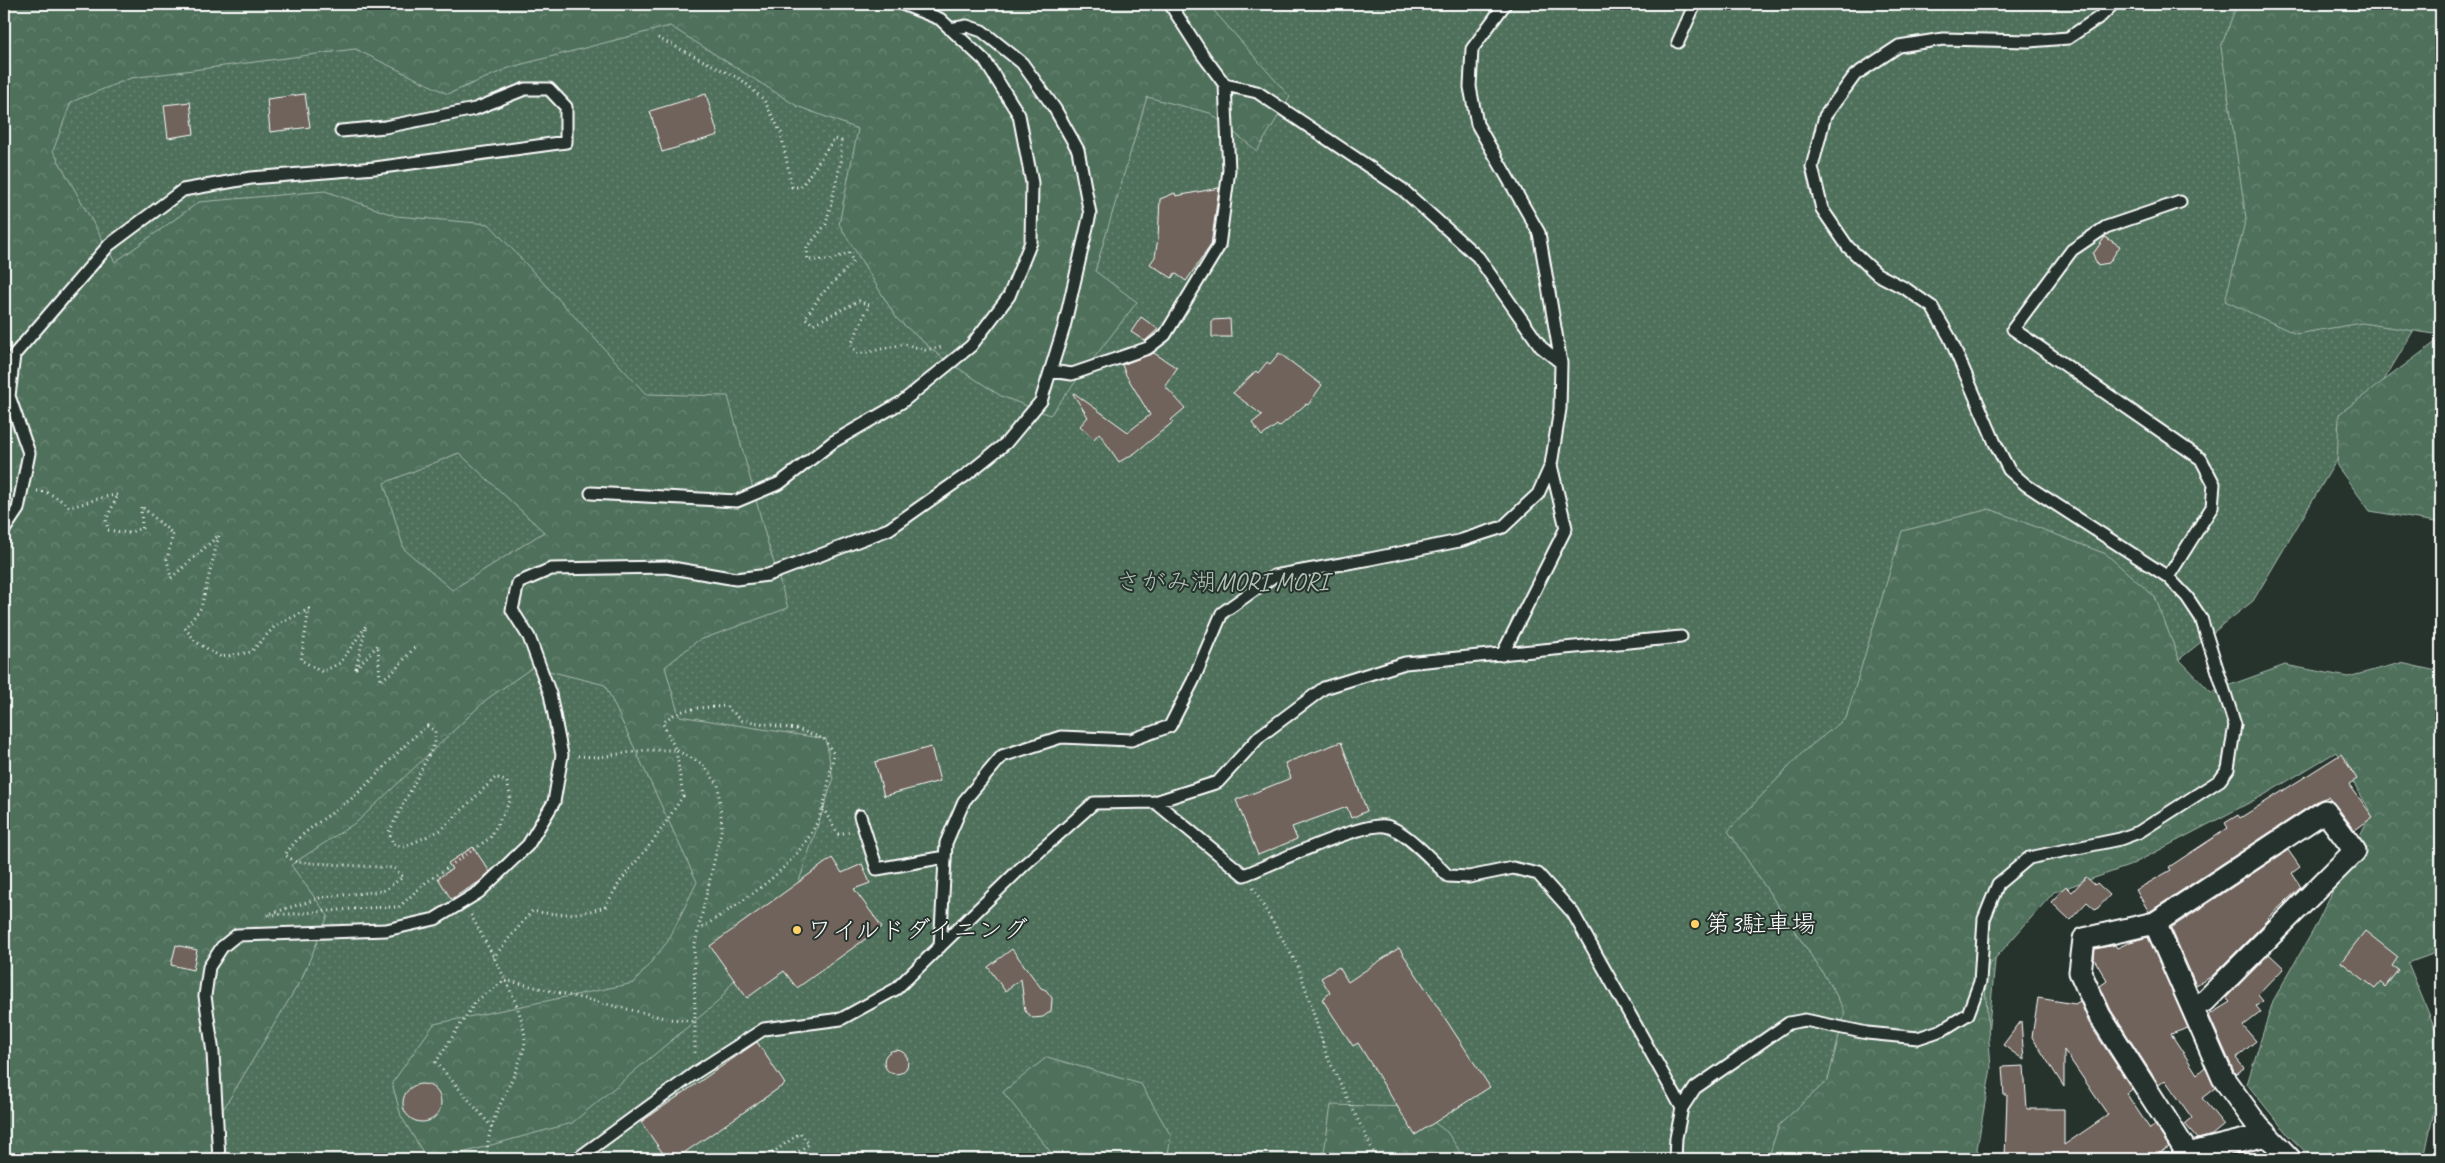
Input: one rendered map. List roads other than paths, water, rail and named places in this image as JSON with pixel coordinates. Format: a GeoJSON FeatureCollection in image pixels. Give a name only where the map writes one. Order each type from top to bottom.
{"type":"FeatureCollection","features":[{"type":"Feature","properties":{"kind":"street"},"geometry":{"type":"LineString","coordinates":[[2192,1006],[2205,1001],[2355,850],[2325,811],[2155,923],[2084,939],[2080,972],[2100,1016],[2185,1157],[2266,1135]]}},
{"type":"Feature","properties":{"kind":"street"},"geometry":{"type":"LineString","coordinates":[[2155,923],[2223,1078],[2266,1135],[2290,1159]]}},
{"type":"Feature","properties":{"kind":"lane"},"geometry":{"type":"LineString","coordinates":[[592,493],[737,501],[780,483],[833,442],[902,402],[971,346],[1008,296],[1031,242],[1032,183],[1019,115],[985,61],[940,19],[902,4]]}},
{"type":"Feature","properties":{"kind":"lane"},"geometry":{"type":"LineString","coordinates":[[1051,371],[1072,374],[1148,348],[1165,335],[1219,246],[1229,170],[1225,85],[1202,54],[1170,4]]}},
{"type":"Feature","properties":{"kind":"lane"},"geometry":{"type":"LineString","coordinates":[[940,947],[946,843],[964,800],[1002,756],[1061,737],[1131,740],[1170,726],[1193,681],[1222,613],[1274,576],[1370,560],[1459,541],[1503,527],[1538,494],[1551,466],[1560,409],[1561,363],[1539,234],[1477,124],[1470,87],[1472,48],[1505,4]]}},
{"type":"Feature","properties":{"kind":"lane"},"geometry":{"type":"LineString","coordinates":[[1678,42],[1695,4]]}},
{"type":"Feature","properties":{"kind":"lane"},"geometry":{"type":"LineString","coordinates":[[1675,1159],[1676,1138],[1682,1108],[1695,1088],[1789,1023],[1805,1020],[1868,1033],[1918,1038],[1942,1030],[1968,1014],[1980,982],[1984,919],[1998,884],[2029,858],[2120,839],[2139,832],[2220,780],[2228,769],[2235,725],[2200,618],[2187,597],[2168,577],[2026,485],[2010,470],[1991,434],[1950,338],[1932,307],[1906,289],[1877,274],[1848,247],[1822,209],[1812,167],[1825,116],[1856,75],[1899,46],[1943,39],[2029,41],[2068,38],[2101,16],[2113,4]]}},
{"type":"Feature","properties":{"kind":"lane"},"geometry":{"type":"LineString","coordinates":[[219,1159],[213,1053],[206,996],[209,967],[222,946],[237,935],[386,930],[435,919],[479,892],[528,845],[554,802],[562,755],[550,694],[529,637],[512,610],[518,583],[551,570],[666,567],[736,579],[768,575],[889,529],[966,475],[1006,442],[1041,401],[1064,327],[1090,214],[1078,150],[1055,109],[1022,63],[982,32],[967,26],[950,29]]}},
{"type":"Feature","properties":{"kind":"lane"},"geometry":{"type":"LineString","coordinates":[[1225,85],[1258,92],[1402,189],[1478,257],[1541,347],[1561,363]]}},
{"type":"Feature","properties":{"kind":"lane"},"geometry":{"type":"LineString","coordinates":[[4,530],[18,510],[29,453],[9,396],[14,355],[109,245],[183,190],[251,178],[375,168],[566,142],[566,107],[549,88],[525,90],[475,108],[384,127],[341,132]]}},
{"type":"Feature","properties":{"kind":"lane"},"geometry":{"type":"LineString","coordinates":[[2168,577],[2212,507],[2214,484],[2201,459],[2013,329],[2072,250],[2106,227],[2144,216],[2180,202]]}},
{"type":"Feature","properties":{"kind":"lane"},"geometry":{"type":"LineString","coordinates":[[1502,655],[1566,528],[1551,466]]}},
{"type":"Feature","properties":{"kind":"lane"},"geometry":{"type":"LineString","coordinates":[[577,1159],[695,1073],[764,1029],[841,1019],[896,989],[1023,866],[1094,803],[1155,802],[1218,782],[1260,736],[1324,688],[1405,663],[1681,637]]}},
{"type":"Feature","properties":{"kind":"lane"},"geometry":{"type":"LineString","coordinates":[[1155,802],[1244,875],[1362,828],[1386,826],[1411,840],[1448,876],[1469,877],[1513,868],[1538,874],[1573,913],[1682,1108]]}},
{"type":"Feature","properties":{"kind":"lane"},"geometry":{"type":"LineString","coordinates":[[860,816],[877,869],[945,857]]}},
{"type":"Feature","properties":{"kind":"place","name":"第3駐車場"},"geometry":{"type":"Point","coordinates":[1695,924]}},
{"type":"Feature","properties":{"kind":"place","name":"ワイルドダイニング"},"geometry":{"type":"Point","coordinates":[797,930]}},
{"type":"Feature","properties":{"kind":"park label","name":"さがみ湖MORI MORI"},"geometry":{"type":"Point","coordinates":[1222,582]}}]}
